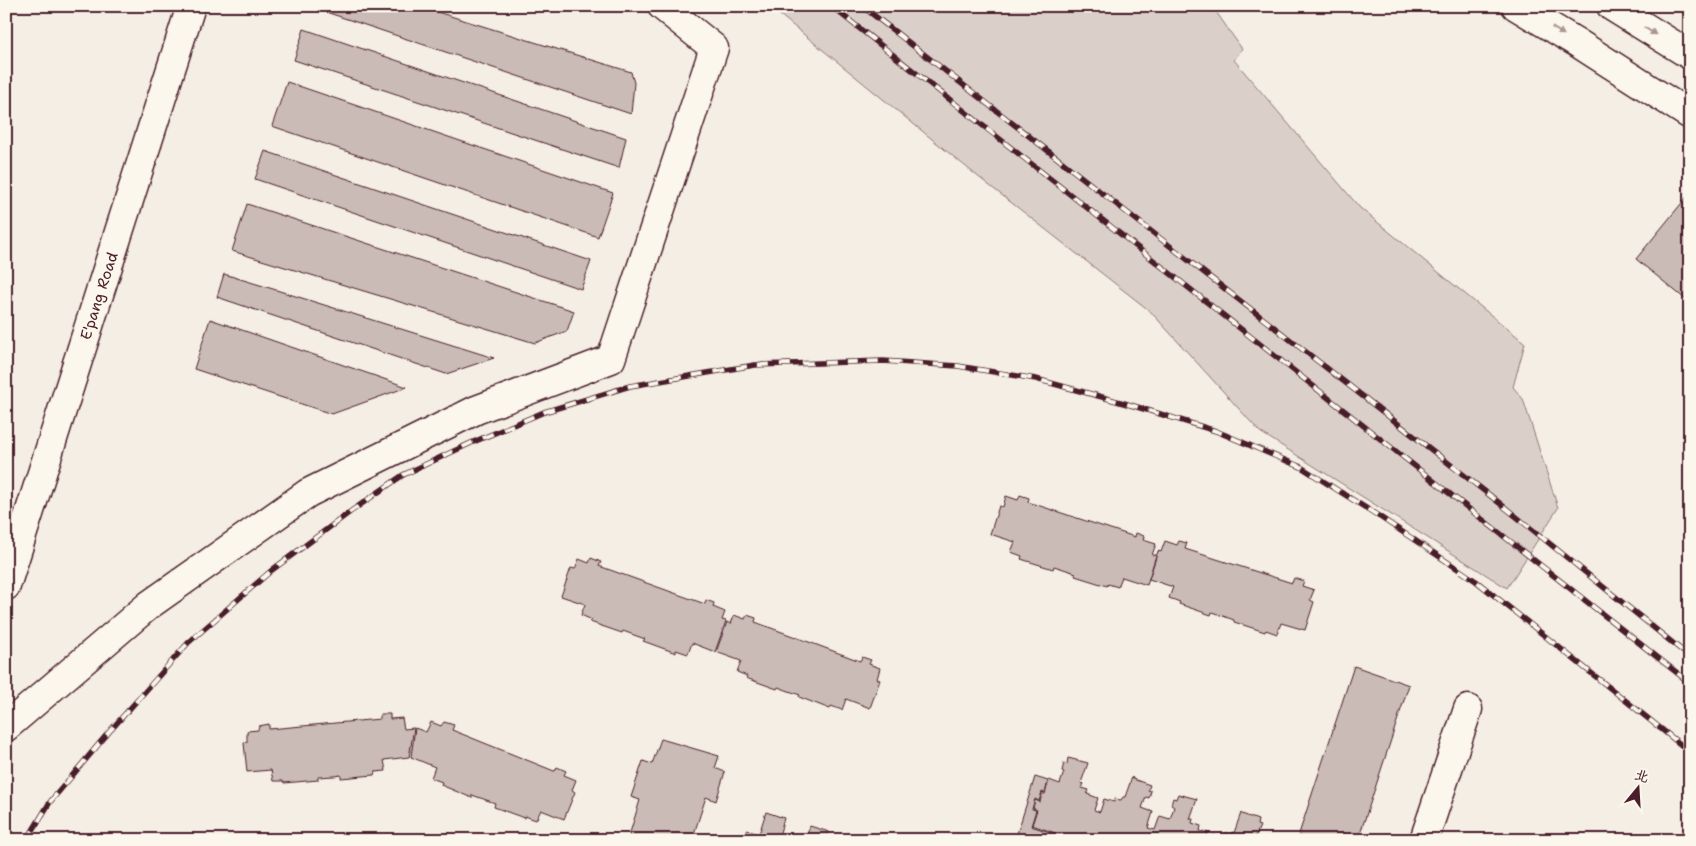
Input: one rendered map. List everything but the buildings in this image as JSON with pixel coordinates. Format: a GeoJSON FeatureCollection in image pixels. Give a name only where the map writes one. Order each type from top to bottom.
{"type":"FeatureCollection","features":[{"type":"Feature","properties":{"kind":"main road","name":"E'pang Road"},"geometry":{"type":"LineString","coordinates":[[6,586],[191,6]]}},
{"type":"Feature","properties":{"kind":"main road"},"geometry":{"type":"LineString","coordinates":[[6,728],[150,605],[308,493],[476,410],[612,359],[714,48],[662,6]]}},
{"type":"Feature","properties":{"kind":"main road"},"geometry":{"type":"LineString","coordinates":[[1516,6],[1690,115]]}},
{"type":"Feature","properties":{"kind":"main road"},"geometry":{"type":"LineString","coordinates":[[1611,6],[1690,55]]}},
{"type":"Feature","properties":{"kind":"main road"},"geometry":{"type":"LineString","coordinates":[[1424,840],[1468,709]]}},
{"type":"Feature","properties":{"kind":"shaded area"},"geometry":{"type":"Polygon","coordinates":[[[769,6],[1212,6],[1242,49],[1234,60],[1360,208],[1525,343],[1513,387],[1523,399],[1558,508],[1507,588],[1260,432],[1150,311],[976,175],[769,6]]]}},
{"type":"Feature","properties":{"kind":"railway"},"geometry":{"type":"LineString","coordinates":[[831,6],[1690,683]]}},
{"type":"Feature","properties":{"kind":"railway"},"geometry":{"type":"LineString","coordinates":[[862,6],[1492,497],[1690,657]]}},
{"type":"Feature","properties":{"kind":"railway"},"geometry":{"type":"LineString","coordinates":[[27,840],[50,802],[188,643],[272,570],[403,475],[544,412],[630,386],[755,365],[883,361],[958,366],[1036,379],[1216,431],[1301,467],[1476,581],[1690,752]]}}]}
